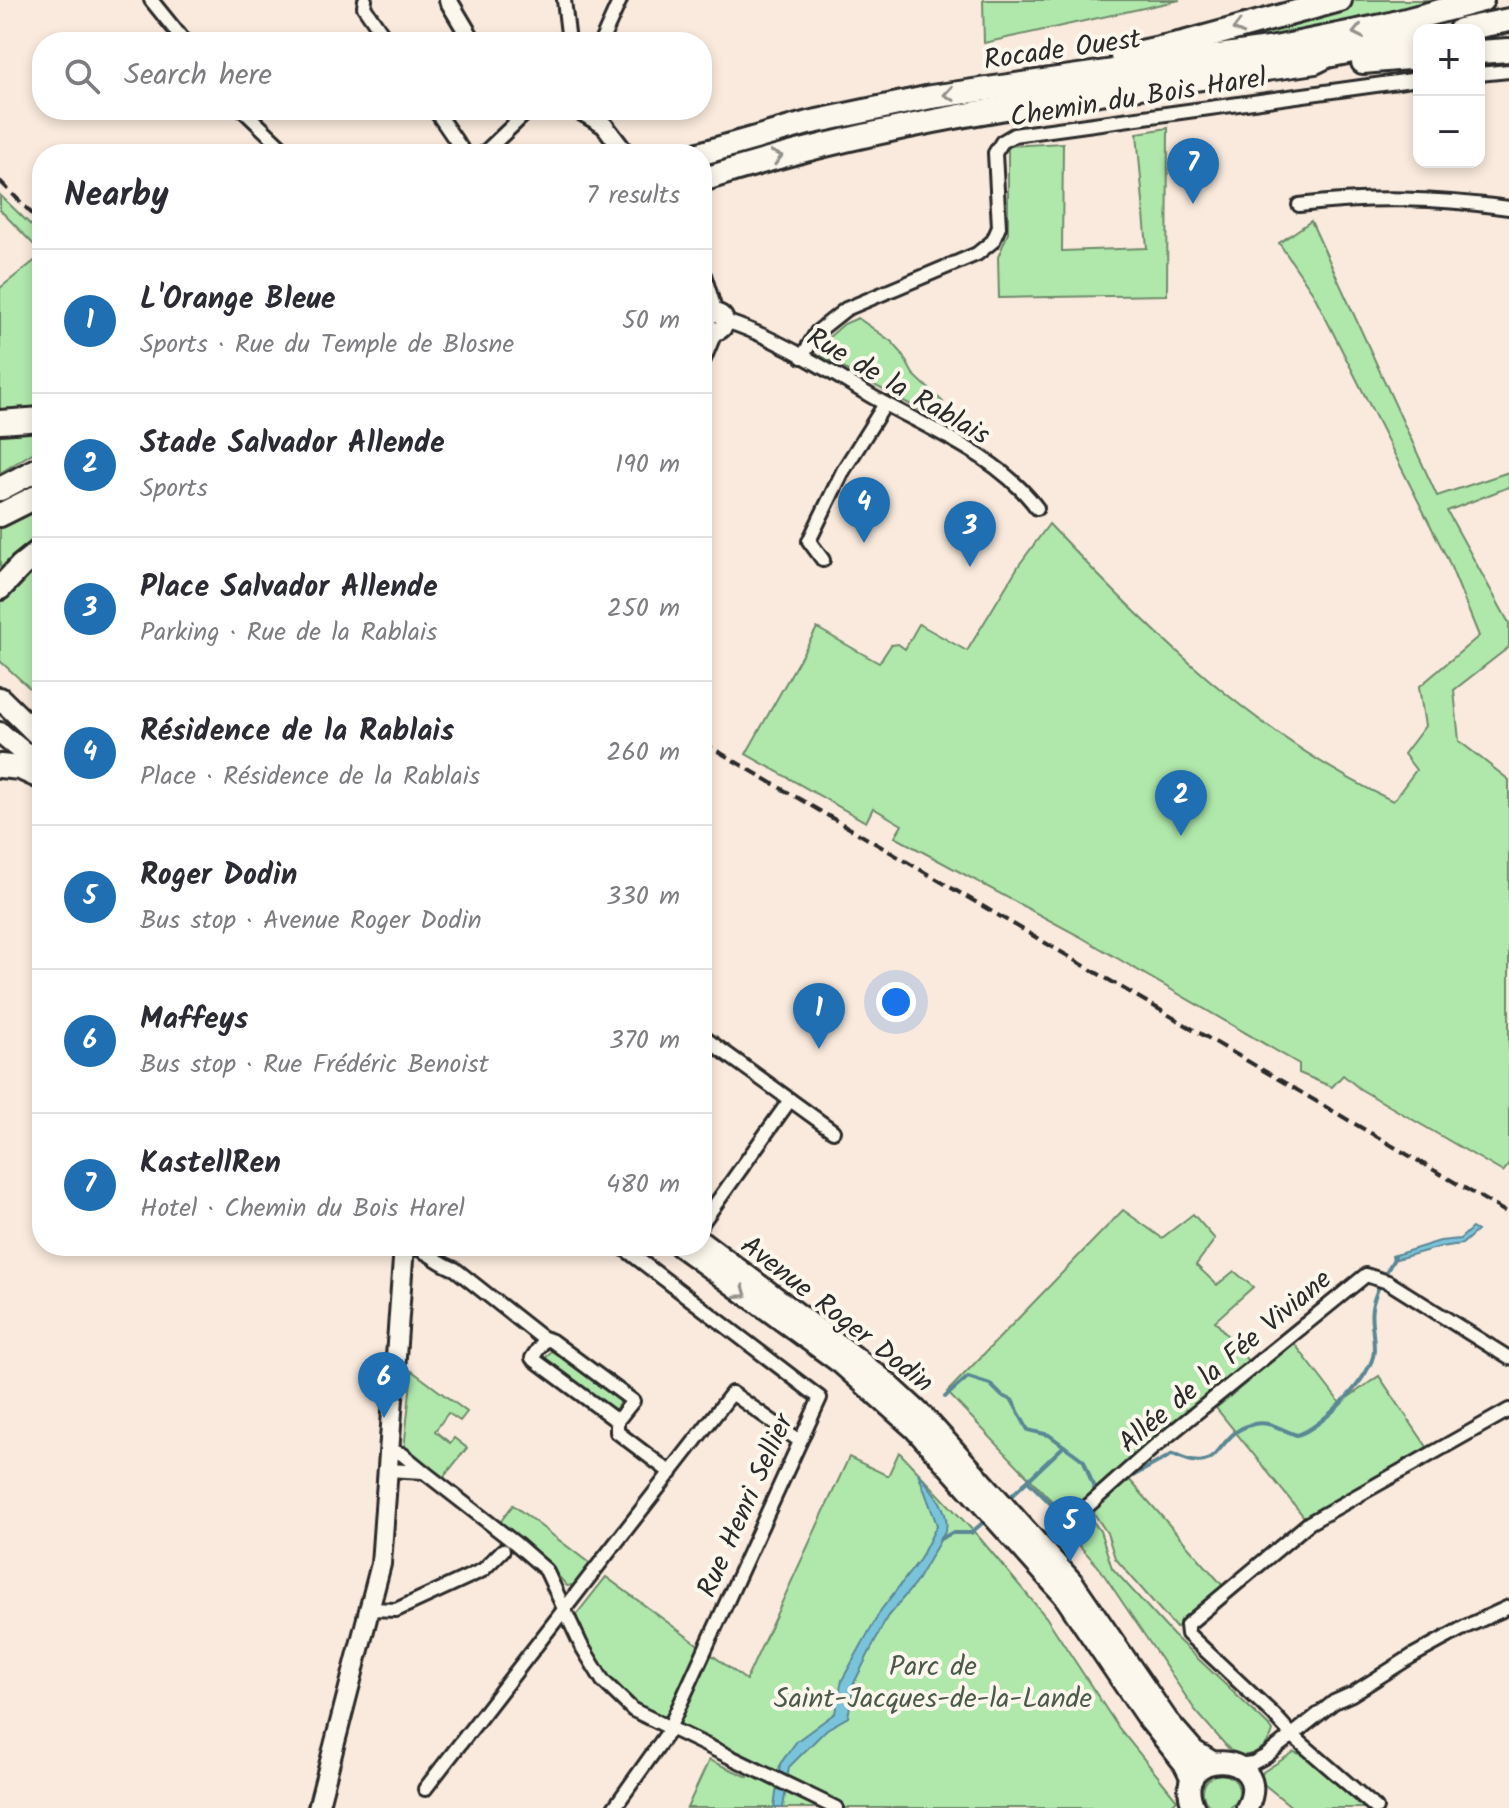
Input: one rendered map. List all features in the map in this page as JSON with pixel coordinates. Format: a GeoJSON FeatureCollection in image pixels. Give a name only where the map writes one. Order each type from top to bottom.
{"type":"FeatureCollection","features":[{"type":"Feature","properties":{"kind":"highway"},"geometry":{"type":"LineString","coordinates":[[1026,82],[1038,71],[1170,46],[1340,0]]}},
{"type":"Feature","properties":{"kind":"highway","name":"Rocade Ouest"},"geometry":{"type":"LineString","coordinates":[[712,150],[864,110],[1026,82],[1325,39],[1482,0]]}},
{"type":"Feature","properties":{"kind":"highway"},"geometry":{"type":"LineString","coordinates":[[1485,25],[1509,20]]}},
{"type":"Feature","properties":{"kind":"highway","name":"Rocade Ouest"},"geometry":{"type":"LineString","coordinates":[[712,177],[810,148],[930,121],[1315,62],[1327,56],[1413,39]]}},
{"type":"Feature","properties":{"kind":"highway"},"geometry":{"type":"LineString","coordinates":[[1485,52],[1509,50]]}},
{"type":"Feature","properties":{"kind":"highway"},"geometry":{"type":"LineString","coordinates":[[1315,62],[1328,66],[1413,58]]}},
{"type":"Feature","properties":{"kind":"highway"},"geometry":{"type":"LineString","coordinates":[[0,422],[32,420]]}},
{"type":"Feature","properties":{"kind":"highway"},"geometry":{"type":"LineString","coordinates":[[0,489],[32,472]]}},
{"type":"Feature","properties":{"kind":"highway"},"geometry":{"type":"LineString","coordinates":[[0,515],[32,499]]}},
{"type":"Feature","properties":{"kind":"highway"},"geometry":{"type":"LineString","coordinates":[[0,588],[32,557]]}},
{"type":"Feature","properties":{"kind":"highway"},"geometry":{"type":"LineString","coordinates":[[0,766],[20,768],[32,773]]}},
{"type":"Feature","properties":{"kind":"main road"},"geometry":{"type":"LineString","coordinates":[[0,698],[32,729]]}},
{"type":"Feature","properties":{"kind":"main road"},"geometry":{"type":"LineString","coordinates":[[0,718],[32,731]]}},
{"type":"Feature","properties":{"kind":"main road"},"geometry":{"type":"LineString","coordinates":[[0,733],[32,756]]}},
{"type":"Feature","properties":{"kind":"main road","name":"Avenue Roger Dodin"},"geometry":{"type":"LineString","coordinates":[[712,1250],[885,1381],[925,1418],[960,1468]]}},
{"type":"Feature","properties":{"kind":"main road"},"geometry":{"type":"LineString","coordinates":[[318,1808],[381,1564],[403,1256]]}},
{"type":"Feature","properties":{"kind":"main road","name":"Avenue Roger Dodin"},"geometry":{"type":"LineString","coordinates":[[693,1256],[876,1392],[960,1468],[1085,1599],[1167,1720],[1194,1751],[1212,1762]]}},
{"type":"Feature","properties":{"kind":"main road","name":"Avenue Roger Dodin"},"geometry":{"type":"LineString","coordinates":[[1025,1539],[1146,1716],[1184,1763],[1191,1798]]}},
{"type":"Feature","properties":{"kind":"main road"},"geometry":{"type":"LineString","coordinates":[[1191,1798],[1200,1769],[1212,1762],[1224,1761],[1237,1765],[1246,1774],[1250,1801]]}},
{"type":"Feature","properties":{"kind":"street"},"geometry":{"type":"LineString","coordinates":[[151,0],[177,32]]}},
{"type":"Feature","properties":{"kind":"street"},"geometry":{"type":"LineString","coordinates":[[365,0],[364,7],[381,32]]}},
{"type":"Feature","properties":{"kind":"street"},"geometry":{"type":"LineString","coordinates":[[448,0],[467,32]]}},
{"type":"Feature","properties":{"kind":"street"},"geometry":{"type":"LineString","coordinates":[[564,0],[568,32]]}},
{"type":"Feature","properties":{"kind":"street"},"geometry":{"type":"LineString","coordinates":[[606,32],[620,0]]}},
{"type":"Feature","properties":{"kind":"street"},"geometry":{"type":"LineString","coordinates":[[1485,73],[1509,71]]}},
{"type":"Feature","properties":{"kind":"street","name":"Chemin du Bois Harel"},"geometry":{"type":"LineString","coordinates":[[802,357],[817,332],[846,309],[977,254],[993,241],[999,227],[995,153],[1002,142],[1014,135],[1413,80]]}},
{"type":"Feature","properties":{"kind":"street"},"geometry":{"type":"LineString","coordinates":[[253,120],[279,144]]}},
{"type":"Feature","properties":{"kind":"street"},"geometry":{"type":"LineString","coordinates":[[442,120],[458,144]]}},
{"type":"Feature","properties":{"kind":"street"},"geometry":{"type":"LineString","coordinates":[[493,144],[519,120]]}},
{"type":"Feature","properties":{"kind":"street"},"geometry":{"type":"LineString","coordinates":[[596,120],[604,125],[618,144]]}},
{"type":"Feature","properties":{"kind":"street"},"geometry":{"type":"LineString","coordinates":[[1299,205],[1355,198],[1398,198],[1459,201],[1509,208]]}},
{"type":"Feature","properties":{"kind":"street"},"geometry":{"type":"LineString","coordinates":[[712,304],[718,321],[712,335]]}},
{"type":"Feature","properties":{"kind":"street","name":"Rue de la Rablais"},"geometry":{"type":"LineString","coordinates":[[718,321],[741,326],[941,433],[1025,492],[1037,508]]}},
{"type":"Feature","properties":{"kind":"street"},"geometry":{"type":"LineString","coordinates":[[823,560],[809,541],[843,471],[885,404]]}},
{"type":"Feature","properties":{"kind":"street"},"geometry":{"type":"LineString","coordinates":[[712,1043],[833,1131]]}},
{"type":"Feature","properties":{"kind":"street"},"geometry":{"type":"LineString","coordinates":[[712,1209],[790,1100]]}},
{"type":"Feature","properties":{"kind":"street"},"geometry":{"type":"LineString","coordinates":[[432,1256],[455,1269],[545,1339],[633,1401],[617,1421],[617,1432],[671,1473]]}},
{"type":"Feature","properties":{"kind":"street","name":"Rue Henri Sellier"},"geometry":{"type":"LineString","coordinates":[[614,1808],[669,1730],[820,1398],[634,1256]]}},
{"type":"Feature","properties":{"kind":"street","name":"Allée de la Fée Viviane"},"geometry":{"type":"LineString","coordinates":[[1061,1530],[1154,1447],[1366,1275],[1382,1279],[1509,1358]]}},
{"type":"Feature","properties":{"kind":"street"},"geometry":{"type":"LineString","coordinates":[[545,1339],[532,1358],[617,1421]]}},
{"type":"Feature","properties":{"kind":"street"},"geometry":{"type":"LineString","coordinates":[[425,1789],[732,1393],[800,1441]]}},
{"type":"Feature","properties":{"kind":"street"},"geometry":{"type":"LineString","coordinates":[[1376,1808],[1293,1736],[1186,1630],[1189,1622],[1302,1527],[1509,1410]]}},
{"type":"Feature","properties":{"kind":"street"},"geometry":{"type":"LineString","coordinates":[[389,1450],[402,1454],[546,1570],[581,1645],[603,1681],[633,1710],[836,1808]]}},
{"type":"Feature","properties":{"kind":"street"},"geometry":{"type":"LineString","coordinates":[[387,1470],[424,1472]]}},
{"type":"Feature","properties":{"kind":"street"},"geometry":{"type":"LineString","coordinates":[[371,1609],[396,1610],[483,1570],[503,1550]]}},
{"type":"Feature","properties":{"kind":"street"},"geometry":{"type":"LineString","coordinates":[[1237,1765],[1253,1763],[1266,1756],[1334,1702],[1438,1642],[1509,1607]]}},
{"type":"Feature","properties":{"kind":"street"},"geometry":{"type":"LineString","coordinates":[[1250,1801],[1257,1768],[1266,1756]]}},
{"type":"Feature","properties":{"kind":"green space"},"geometry":{"type":"Polygon","coordinates":[[[983,0],[1180,0],[984,43],[983,0]]]}},
{"type":"Feature","properties":{"kind":"green space"},"geometry":{"type":"Polygon","coordinates":[[[1354,0],[1435,0],[1320,29],[1164,54],[1195,43],[1354,0]]]}},
{"type":"Feature","properties":{"kind":"green space"},"geometry":{"type":"Polygon","coordinates":[[[1168,128],[1167,295],[999,298],[998,257],[1008,233],[1008,146],[1063,143],[1062,251],[1147,248],[1137,133],[1168,128]]]}},
{"type":"Feature","properties":{"kind":"green space"},"geometry":{"type":"Polygon","coordinates":[[[0,195],[32,226],[32,243],[0,210],[0,195]]]}},
{"type":"Feature","properties":{"kind":"green space"},"geometry":{"type":"Polygon","coordinates":[[[1311,221],[1437,496],[1509,472],[1509,487],[1447,511],[1509,623],[1509,647],[1454,690],[1459,741],[1509,780],[1509,1164],[1503,1172],[1360,1089],[1343,1075],[1332,1087],[1299,1073],[1299,1064],[1079,936],[895,837],[902,825],[873,808],[866,822],[746,754],[817,628],[879,663],[891,645],[898,644],[905,649],[919,624],[967,651],[1019,565],[1049,524],[1126,604],[1251,714],[1296,746],[1393,801],[1416,770],[1404,754],[1425,726],[1419,687],[1479,636],[1448,560],[1313,293],[1279,243],[1311,221]]]}},
{"type":"Feature","properties":{"kind":"green space"},"geometry":{"type":"Polygon","coordinates":[[[32,263],[32,408],[0,410],[0,288],[32,263]]]}},
{"type":"Feature","properties":{"kind":"green space"},"geometry":{"type":"Polygon","coordinates":[[[858,318],[892,342],[913,374],[943,402],[931,416],[821,356],[821,344],[844,324],[858,318]]]}},
{"type":"Feature","properties":{"kind":"green space"},"geometry":{"type":"Polygon","coordinates":[[[32,424],[32,453],[0,473],[0,427],[32,424]]]}},
{"type":"Feature","properties":{"kind":"green space"},"geometry":{"type":"Polygon","coordinates":[[[32,511],[32,552],[0,579],[0,527],[32,511]]]}},
{"type":"Feature","properties":{"kind":"green space"},"geometry":{"type":"Polygon","coordinates":[[[32,570],[32,690],[0,661],[0,597],[32,570]]]}},
{"type":"Feature","properties":{"kind":"green space"},"geometry":{"type":"Polygon","coordinates":[[[1123,1210],[1162,1238],[1193,1214],[1215,1239],[1196,1265],[1217,1285],[1234,1271],[1253,1287],[1215,1321],[1248,1361],[1066,1516],[947,1392],[1123,1210]]]}},
{"type":"Feature","properties":{"kind":"green space"},"geometry":{"type":"Polygon","coordinates":[[[1294,1343],[1340,1403],[1379,1376],[1427,1447],[1304,1517],[1216,1408],[1294,1343]]]}},
{"type":"Feature","properties":{"kind":"green space"},"geometry":{"type":"Polygon","coordinates":[[[553,1349],[621,1401],[613,1412],[544,1360],[553,1349]]]}},
{"type":"Feature","properties":{"kind":"green space"},"geometry":{"type":"Polygon","coordinates":[[[412,1371],[467,1412],[460,1421],[448,1413],[435,1431],[450,1443],[454,1438],[467,1448],[442,1479],[404,1450],[412,1371]]]}},
{"type":"Feature","properties":{"kind":"green space","name":"Parc de Saint-Jacques-de-la-Lande"},"geometry":{"type":"Polygon","coordinates":[[[899,1452],[978,1536],[1046,1617],[1118,1727],[1177,1800],[1169,1808],[687,1808],[709,1760],[748,1777],[751,1768],[633,1710],[581,1645],[576,1615],[606,1577],[746,1680],[849,1457],[888,1476],[899,1452]]]}},
{"type":"Feature","properties":{"kind":"green space"},"geometry":{"type":"Polygon","coordinates":[[[1127,1477],[1224,1587],[1176,1628],[1115,1558],[1107,1533],[1091,1509],[1127,1477]]]}},
{"type":"Feature","properties":{"kind":"green space"},"geometry":{"type":"Polygon","coordinates":[[[513,1505],[593,1566],[579,1584],[567,1586],[547,1563],[498,1525],[513,1505]]]}},
{"type":"Feature","properties":{"kind":"green space"},"geometry":{"type":"Polygon","coordinates":[[[1086,1512],[1100,1531],[1112,1568],[1173,1635],[1270,1727],[1273,1731],[1271,1737],[1263,1747],[1247,1755],[1235,1756],[1195,1710],[1098,1566],[1067,1532],[1086,1512]]]}},
{"type":"Feature","properties":{"kind":"green space"},"geometry":{"type":"Polygon","coordinates":[[[1294,1752],[1313,1758],[1314,1765],[1365,1808],[1293,1808],[1260,1781],[1263,1772],[1294,1752]]]}},
{"type":"Feature","properties":{"kind":"green space"},"geometry":{"type":"Polygon","coordinates":[[[1221,1774],[1234,1779],[1239,1792],[1234,1805],[1218,1809],[1208,1805],[1203,1792],[1208,1779],[1221,1774]]]}},
{"type":"Feature","properties":{"kind":"water"},"geometry":{"type":"Polygon","coordinates":[[[1472,1228],[1477,1231],[1462,1244],[1393,1260],[1392,1256],[1440,1241],[1460,1239],[1472,1228]]]}},
{"type":"Feature","properties":{"kind":"water"},"geometry":{"type":"Polygon","coordinates":[[[918,1473],[942,1507],[946,1530],[915,1584],[887,1617],[854,1683],[848,1717],[827,1729],[789,1767],[783,1808],[774,1808],[780,1764],[797,1741],[835,1713],[842,1680],[881,1610],[920,1559],[937,1525],[918,1473]]]}},
{"type":"Feature","properties":{"kind":"waterway"},"geometry":{"type":"LineString","coordinates":[[1384,1276],[1395,1257]]}},
{"type":"Feature","properties":{"kind":"waterway"},"geometry":{"type":"LineString","coordinates":[[1103,1500],[1129,1478],[1173,1454],[1190,1461],[1202,1462],[1210,1458],[1231,1436],[1254,1424],[1271,1425],[1297,1435],[1319,1423],[1356,1387],[1372,1361],[1372,1312],[1380,1284]]}},
{"type":"Feature","properties":{"kind":"waterway"},"geometry":{"type":"LineString","coordinates":[[945,1397],[968,1377],[990,1384],[1002,1396],[1012,1400],[1028,1430],[1049,1435],[1084,1461],[1095,1491]]}},
{"type":"Feature","properties":{"kind":"waterway"},"geometry":{"type":"LineString","coordinates":[[1006,1501],[1064,1446]]}},
{"type":"Feature","properties":{"kind":"waterway"},"geometry":{"type":"LineString","coordinates":[[1028,1481],[1063,1516]]}},
{"type":"Feature","properties":{"kind":"waterway"},"geometry":{"type":"LineString","coordinates":[[940,1539],[952,1533],[971,1533],[988,1518]]}},
{"type":"Feature","properties":{"kind":"railway"},"geometry":{"type":"LineString","coordinates":[[0,181],[32,214]]}},
{"type":"Feature","properties":{"kind":"railway"},"geometry":{"type":"LineString","coordinates":[[712,748],[1509,1214]]}},
{"type":"Feature","properties":{"kind":"place","name":"KastellRen"},"geometry":{"type":"Point","coordinates":[1193,204]}},
{"type":"Feature","properties":{"kind":"place","name":"Résidence de la Rablais"},"geometry":{"type":"Point","coordinates":[864,543]}},
{"type":"Feature","properties":{"kind":"place","name":"Place Salvador Allende"},"geometry":{"type":"Point","coordinates":[970,567]}},
{"type":"Feature","properties":{"kind":"place","name":"Stade Salvador Allende"},"geometry":{"type":"Point","coordinates":[1181,836]}},
{"type":"Feature","properties":{"kind":"place","name":"L'Orange Bleue"},"geometry":{"type":"Point","coordinates":[819,1049]}},
{"type":"Feature","properties":{"kind":"place","name":"Maffeys"},"geometry":{"type":"Point","coordinates":[384,1418]}},
{"type":"Feature","properties":{"kind":"place","name":"Roger Dodin"},"geometry":{"type":"Point","coordinates":[1070,1562]}}]}
